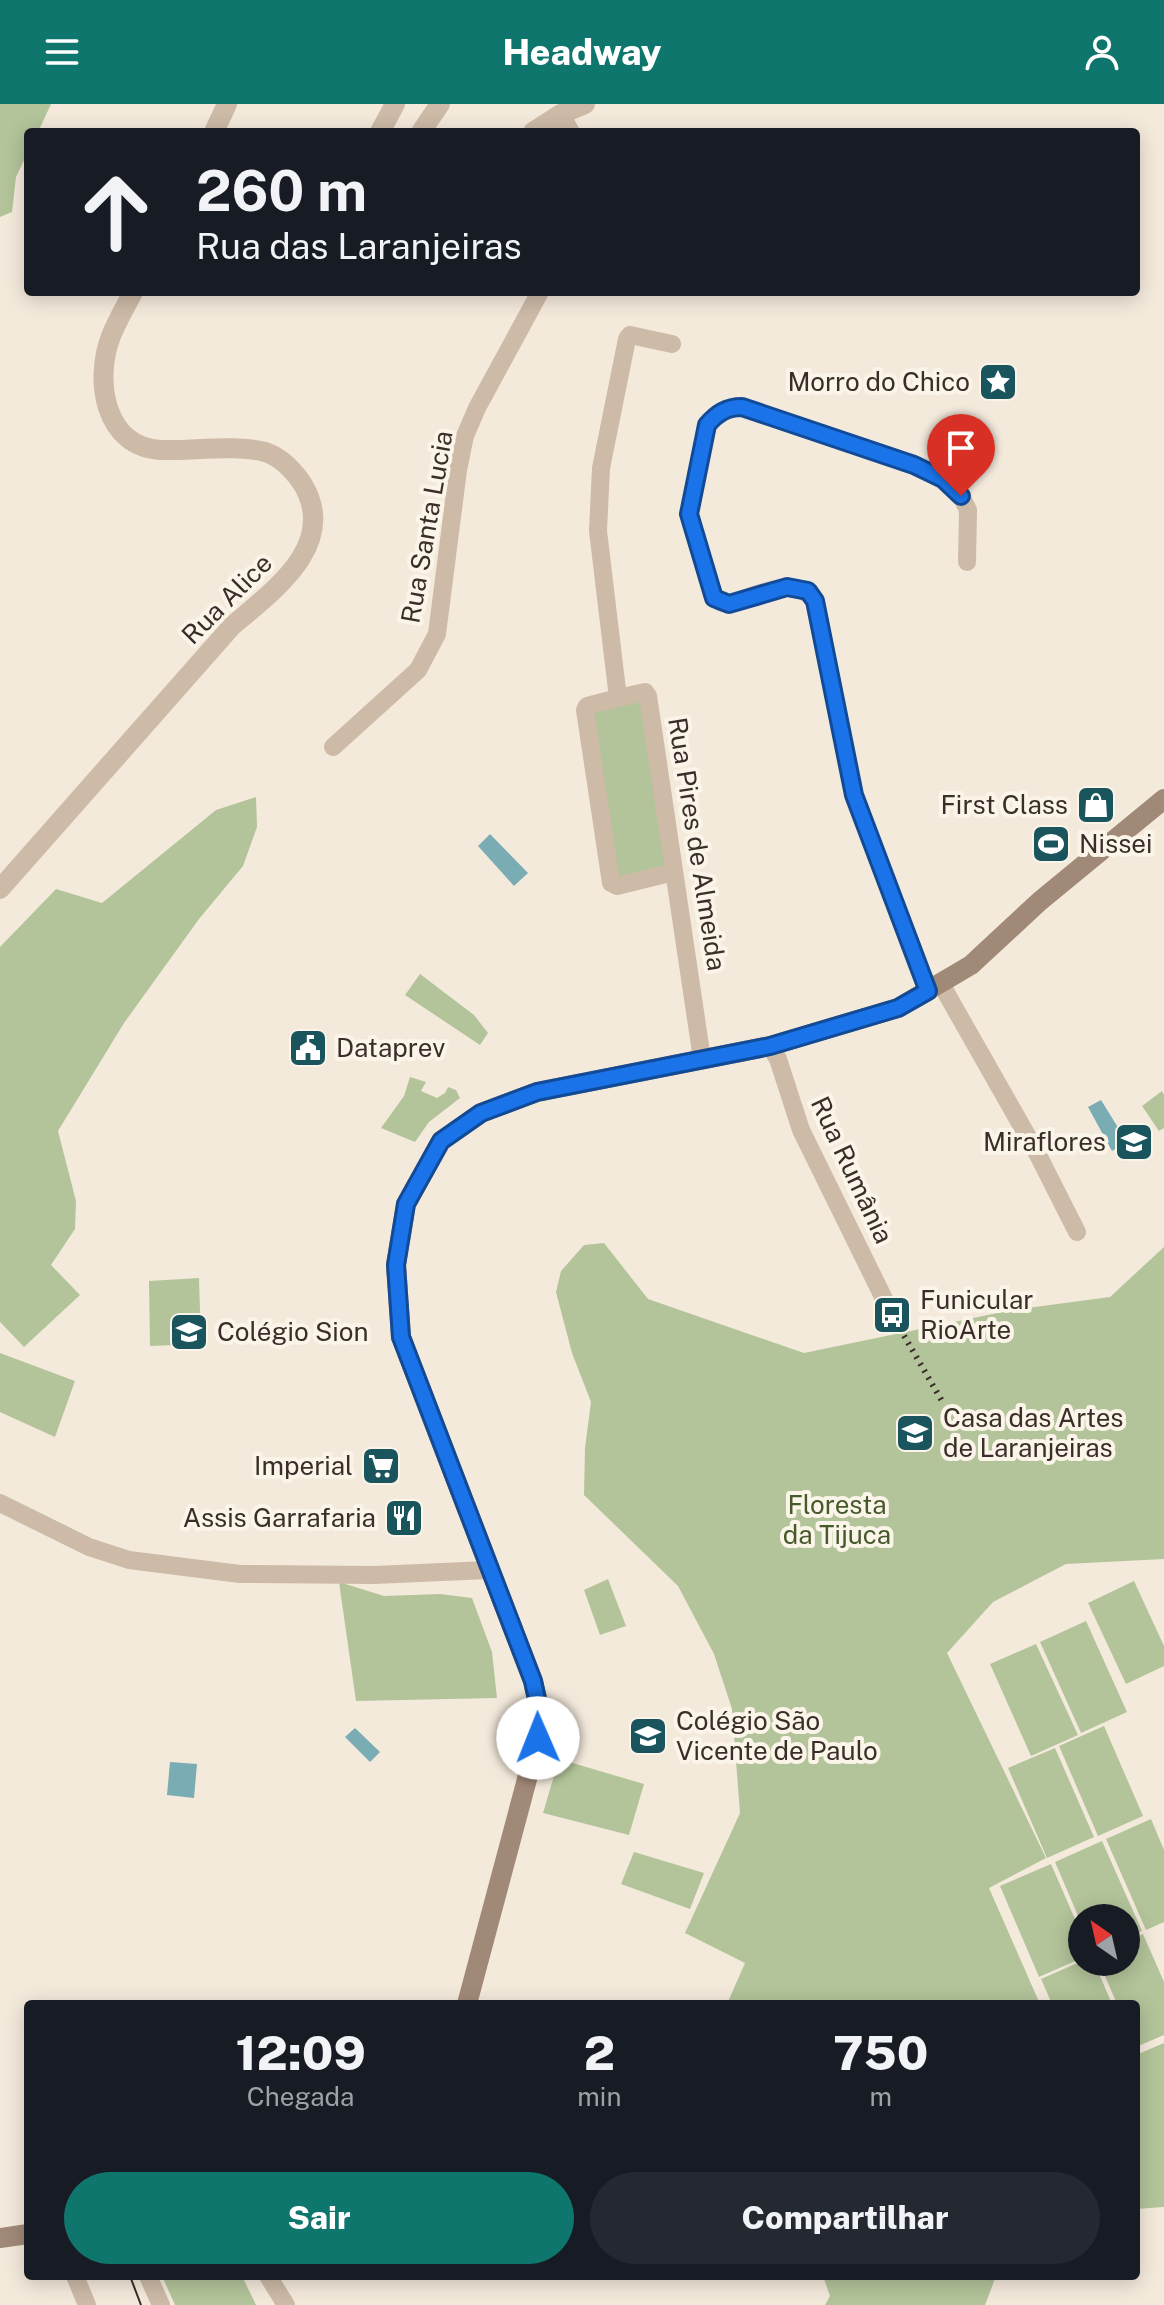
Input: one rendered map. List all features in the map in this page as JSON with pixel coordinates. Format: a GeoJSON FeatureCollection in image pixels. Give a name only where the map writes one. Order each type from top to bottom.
{"type":"FeatureCollection","features":[{"type":"Feature","properties":{"kind":"main road"},"geometry":{"type":"LineString","coordinates":[[468,2000],[538,1738],[537,1699],[533,1681],[401,1337],[396,1265],[406,1204],[441,1141],[481,1113],[537,1092],[770,1046],[898,1008],[971,965],[1040,901],[1164,799]]}},
{"type":"Feature","properties":{"kind":"main road"},"geometry":{"type":"LineString","coordinates":[[0,2238],[24,2235]]}},
{"type":"Feature","properties":{"kind":"street"},"geometry":{"type":"LineString","coordinates":[[216,128],[227,104]]}},
{"type":"Feature","properties":{"kind":"street"},"geometry":{"type":"LineString","coordinates":[[382,128],[395,104]]}},
{"type":"Feature","properties":{"kind":"street"},"geometry":{"type":"LineString","coordinates":[[424,128],[440,104]]}},
{"type":"Feature","properties":{"kind":"street"},"geometry":{"type":"LineString","coordinates":[[566,123],[585,104]]}},
{"type":"Feature","properties":{"kind":"street","name":"Rua Alice"},"geometry":{"type":"LineString","coordinates":[[0,889],[232,626],[276,589],[298,563],[311,536],[314,517],[310,496],[292,468],[266,452],[158,450],[135,444],[109,416],[104,389],[104,361],[111,336],[131,296]]}},
{"type":"Feature","properties":{"kind":"street","name":"Rua Santa Lucia"},"geometry":{"type":"LineString","coordinates":[[333,747],[418,670],[429,653],[437,634],[465,436],[538,296]]}},
{"type":"Feature","properties":{"kind":"street"},"geometry":{"type":"LineString","coordinates":[[672,344],[628,337],[601,468],[598,531],[618,698],[587,706],[585,710],[611,883],[617,886],[674,872]]}},
{"type":"Feature","properties":{"kind":"street"},"geometry":{"type":"LineString","coordinates":[[967,562],[968,510],[961,496],[943,479],[914,465],[742,407],[716,414],[707,425],[689,514],[714,598],[729,604],[787,587],[798,587],[808,591],[815,601],[854,795],[935,988],[1037,1153],[1077,1232]]}},
{"type":"Feature","properties":{"kind":"street","name":"Rua Pires de Almeida"},"geometry":{"type":"LineString","coordinates":[[618,698],[645,692],[648,696],[702,1059]]}},
{"type":"Feature","properties":{"kind":"street","name":"Rua Rumânia"},"geometry":{"type":"LineString","coordinates":[[770,1046],[778,1059],[801,1130],[892,1315]]}},
{"type":"Feature","properties":{"kind":"street"},"geometry":{"type":"LineString","coordinates":[[0,1503],[89,1547],[129,1560],[240,1574],[374,1575],[488,1570]]}},
{"type":"Feature","properties":{"kind":"street"},"geometry":{"type":"LineString","coordinates":[[77,2280],[87,2305]]}},
{"type":"Feature","properties":{"kind":"street"},"geometry":{"type":"LineString","coordinates":[[150,2280],[161,2305]]}},
{"type":"Feature","properties":{"kind":"street"},"geometry":{"type":"LineString","coordinates":[[270,2280],[286,2305]]}},
{"type":"Feature","properties":{"kind":"green space"},"geometry":{"type":"Polygon","coordinates":[[[0,104],[51,104],[40,128],[24,128],[24,160],[16,177],[12,212],[0,217],[0,104]]]}},
{"type":"Feature","properties":{"kind":"green space"},"geometry":{"type":"Polygon","coordinates":[[[643,690],[677,867],[614,879],[585,702],[643,690]]]}},
{"type":"Feature","properties":{"kind":"green space"},"geometry":{"type":"Polygon","coordinates":[[[256,797],[257,827],[243,866],[199,919],[124,1023],[58,1131],[76,1201],[75,1229],[51,1265],[80,1295],[24,1347],[0,1322],[0,947],[56,889],[102,903],[216,810],[256,797]]]}},
{"type":"Feature","properties":{"kind":"green space"},"geometry":{"type":"Polygon","coordinates":[[[420,974],[474,1015],[488,1033],[480,1045],[405,995],[420,974]]]}},
{"type":"Feature","properties":{"kind":"green space"},"geometry":{"type":"Polygon","coordinates":[[[410,1077],[426,1082],[421,1091],[437,1098],[448,1087],[456,1090],[460,1098],[429,1122],[415,1142],[381,1128],[404,1096],[410,1077]]]}},
{"type":"Feature","properties":{"kind":"green space"},"geometry":{"type":"Polygon","coordinates":[[[1162,1091],[1164,1128],[1159,1131],[1142,1106],[1162,1091]]]}},
{"type":"Feature","properties":{"kind":"green space","name":"Floresta da Tijuca"},"geometry":{"type":"Polygon","coordinates":[[[604,1243],[648,1299],[804,1353],[1012,1310],[1110,1297],[1164,1247],[1164,1559],[1066,1564],[993,1602],[947,1653],[1046,1858],[989,1888],[1038,2000],[729,2000],[745,1963],[685,1933],[740,1813],[732,1709],[714,1654],[678,1586],[584,1495],[585,1448],[591,1402],[572,1353],[556,1292],[561,1271],[584,1245],[604,1243]]]}},
{"type":"Feature","properties":{"kind":"green space"},"geometry":{"type":"Polygon","coordinates":[[[199,1278],[201,1344],[150,1346],[149,1281],[199,1278]]]}},
{"type":"Feature","properties":{"kind":"green space"},"geometry":{"type":"Polygon","coordinates":[[[0,1353],[75,1381],[55,1437],[0,1412],[0,1353]]]}},
{"type":"Feature","properties":{"kind":"green space"},"geometry":{"type":"Polygon","coordinates":[[[608,1579],[626,1626],[600,1635],[584,1590],[608,1579]]]}},
{"type":"Feature","properties":{"kind":"green space"},"geometry":{"type":"Polygon","coordinates":[[[1134,1581],[1164,1646],[1164,1666],[1126,1684],[1088,1603],[1134,1581]]]}},
{"type":"Feature","properties":{"kind":"green space"},"geometry":{"type":"Polygon","coordinates":[[[339,1582],[384,1596],[440,1594],[472,1598],[492,1652],[497,1698],[356,1701],[339,1582]]]}},
{"type":"Feature","properties":{"kind":"green space"},"geometry":{"type":"Polygon","coordinates":[[[1086,1621],[1127,1712],[1081,1733],[1040,1642],[1086,1621]]]}},
{"type":"Feature","properties":{"kind":"green space"},"geometry":{"type":"Polygon","coordinates":[[[1036,1644],[1078,1735],[1031,1756],[990,1664],[1036,1644]]]}},
{"type":"Feature","properties":{"kind":"green space"},"geometry":{"type":"Polygon","coordinates":[[[1104,1726],[1143,1816],[1098,1836],[1059,1746],[1104,1726]]]}},
{"type":"Feature","properties":{"kind":"green space"},"geometry":{"type":"Polygon","coordinates":[[[1055,1748],[1094,1837],[1047,1858],[1008,1768],[1055,1748]]]}},
{"type":"Feature","properties":{"kind":"green space"},"geometry":{"type":"Polygon","coordinates":[[[559,1759],[644,1784],[629,1835],[543,1813],[559,1759]]]}},
{"type":"Feature","properties":{"kind":"green space"},"geometry":{"type":"Polygon","coordinates":[[[1151,1819],[1164,1850],[1164,1922],[1146,1930],[1140,1916],[1140,1904],[1135,1904],[1106,1839],[1151,1819]]]}},
{"type":"Feature","properties":{"kind":"green space"},"geometry":{"type":"Polygon","coordinates":[[[1102,1841],[1130,1904],[1073,1904],[1055,1862],[1102,1841]]]}},
{"type":"Feature","properties":{"kind":"green space"},"geometry":{"type":"Polygon","coordinates":[[[634,1852],[704,1873],[690,1909],[621,1884],[634,1852]]]}},
{"type":"Feature","properties":{"kind":"green space"},"geometry":{"type":"Polygon","coordinates":[[[1051,1864],[1068,1904],[1068,1964],[1039,1977],[1000,1886],[1051,1864]]]}},
{"type":"Feature","properties":{"kind":"green space"},"geometry":{"type":"Polygon","coordinates":[[[1143,1934],[1164,1982],[1164,2035],[1140,2045],[1140,2000],[1115,2000],[1105,1976],[1140,1976],[1140,1935],[1143,1934]]]}},
{"type":"Feature","properties":{"kind":"green space"},"geometry":{"type":"Polygon","coordinates":[[[1068,1967],[1068,1976],[1100,1976],[1110,2000],[1050,2000],[1041,1979],[1068,1967]]]}},
{"type":"Feature","properties":{"kind":"green space"},"geometry":{"type":"Polygon","coordinates":[[[1164,2043],[1164,2207],[1140,2209],[1140,2053],[1164,2043]]]}},
{"type":"Feature","properties":{"kind":"green space"},"geometry":{"type":"Polygon","coordinates":[[[164,2280],[244,2280],[256,2305],[175,2305],[164,2280]]]}},
{"type":"Feature","properties":{"kind":"green space"},"geometry":{"type":"Polygon","coordinates":[[[824,2280],[994,2280],[985,2305],[825,2305],[830,2296],[824,2280]]]}},
{"type":"Feature","properties":{"kind":"water"},"geometry":{"type":"Polygon","coordinates":[[[490,834],[528,873],[514,886],[478,846],[490,834]]]}},
{"type":"Feature","properties":{"kind":"water"},"geometry":{"type":"Polygon","coordinates":[[[1101,1100],[1127,1142],[1112,1151],[1088,1107],[1101,1100]]]}},
{"type":"Feature","properties":{"kind":"water"},"geometry":{"type":"Polygon","coordinates":[[[355,1728],[380,1752],[370,1762],[345,1737],[355,1728]]]}},
{"type":"Feature","properties":{"kind":"water"},"geometry":{"type":"Polygon","coordinates":[[[170,1762],[197,1764],[194,1798],[167,1795],[170,1762]]]}},
{"type":"Feature","properties":{"kind":"tram line"},"geometry":{"type":"LineString","coordinates":[[132,2280],[141,2305]]}},
{"type":"Feature","properties":{"kind":"railway"},"geometry":{"type":"LineString","coordinates":[[892,1315],[942,1401]]}},
{"type":"Feature","properties":{"kind":"place","name":"Morro do Chico"},"geometry":{"type":"Point","coordinates":[998,382]}},
{"type":"Feature","properties":{"kind":"place","name":"First Class"},"geometry":{"type":"Point","coordinates":[1096,805]}},
{"type":"Feature","properties":{"kind":"place","name":"Nissei"},"geometry":{"type":"Point","coordinates":[1051,844]}},
{"type":"Feature","properties":{"kind":"place","name":"Dataprev"},"geometry":{"type":"Point","coordinates":[308,1048]}},
{"type":"Feature","properties":{"kind":"place","name":"Miraflores"},"geometry":{"type":"Point","coordinates":[1134,1142]}},
{"type":"Feature","properties":{"kind":"place","name":"Funicular RioArte"},"geometry":{"type":"Point","coordinates":[892,1315]}},
{"type":"Feature","properties":{"kind":"place","name":"Colégio Sion"},"geometry":{"type":"Point","coordinates":[189,1332]}},
{"type":"Feature","properties":{"kind":"place","name":"Casa das Artes de Laranjeiras"},"geometry":{"type":"Point","coordinates":[915,1433]}},
{"type":"Feature","properties":{"kind":"place","name":"Imperial"},"geometry":{"type":"Point","coordinates":[381,1466]}},
{"type":"Feature","properties":{"kind":"place","name":"Assis Garrafaria"},"geometry":{"type":"Point","coordinates":[404,1518]}},
{"type":"Feature","properties":{"kind":"place","name":"Colégio São Vicente de Paulo"},"geometry":{"type":"Point","coordinates":[648,1736]}},
{"type":"Feature","properties":{"kind":"route"},"geometry":{"type":"LineString","coordinates":[[538,1738],[537,1699],[533,1681],[401,1337],[396,1265],[406,1204],[441,1141],[481,1113],[537,1092],[770,1046],[898,1008],[928,991],[854,795],[815,601],[808,591],[798,587],[787,587],[729,604],[714,598],[689,514],[707,425],[716,414],[733,407],[742,407],[914,465],[943,479],[961,496]]}}]}
